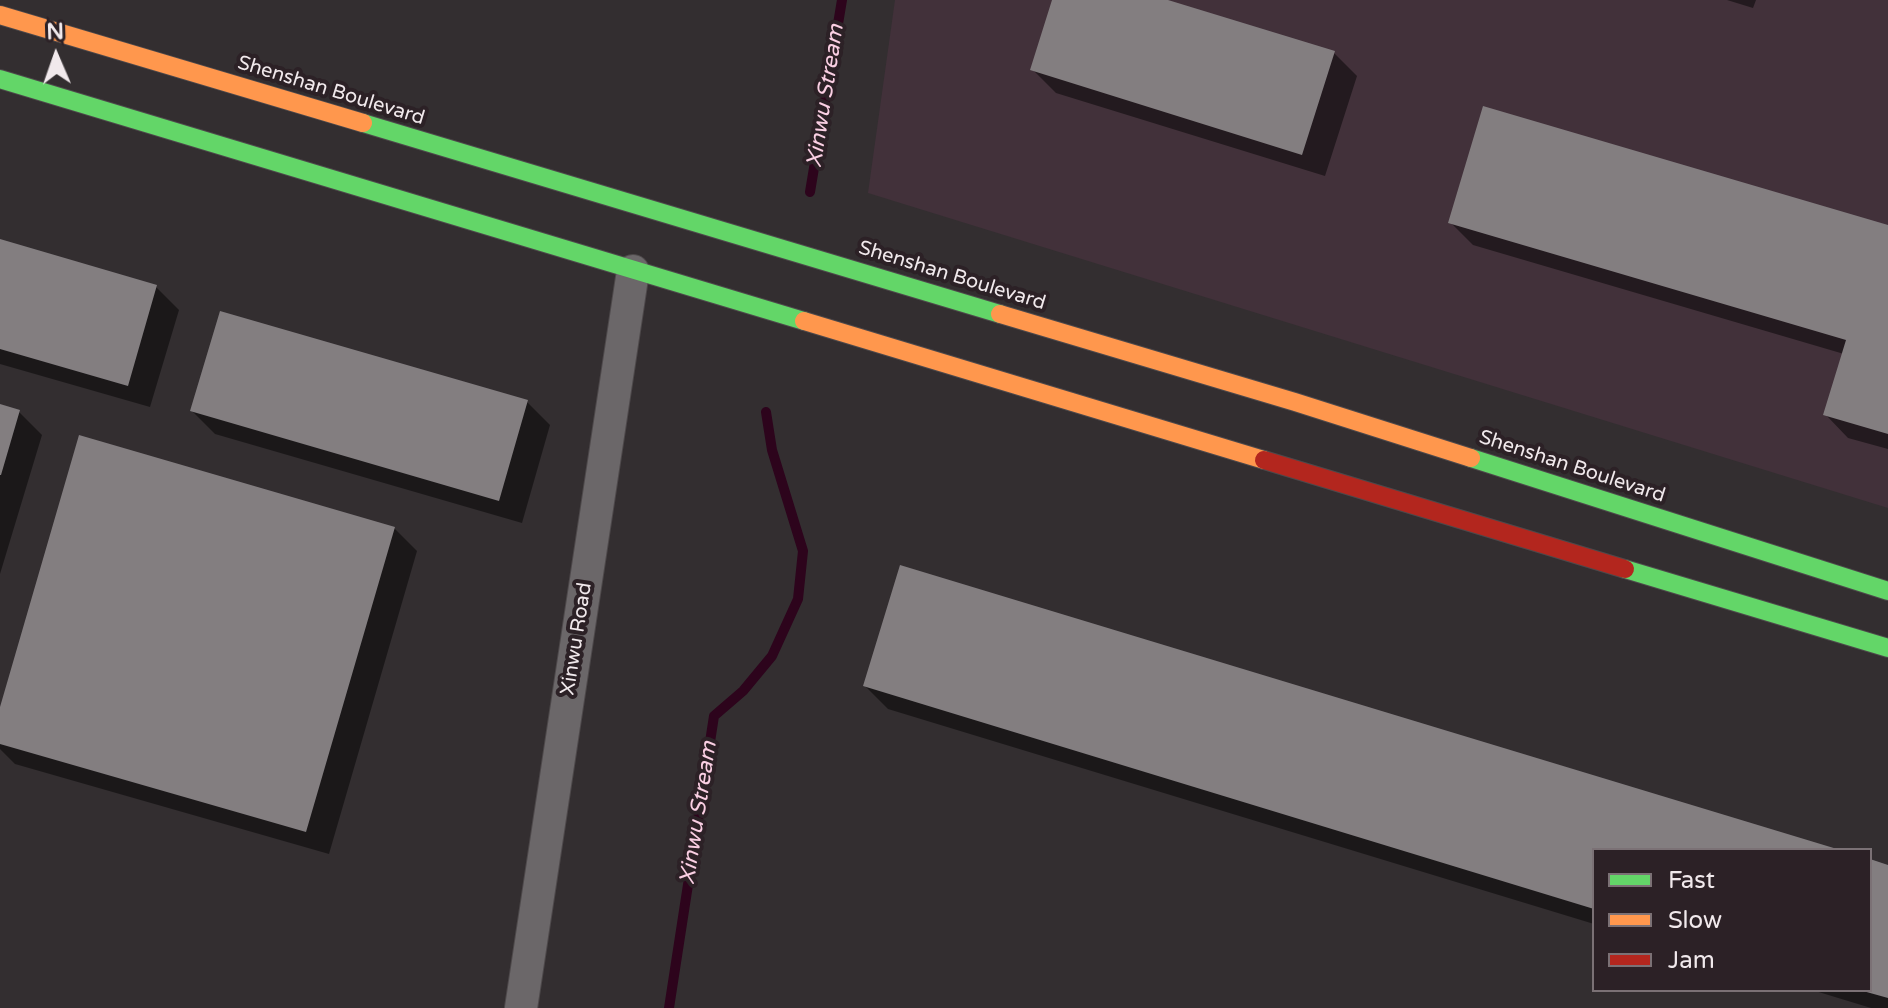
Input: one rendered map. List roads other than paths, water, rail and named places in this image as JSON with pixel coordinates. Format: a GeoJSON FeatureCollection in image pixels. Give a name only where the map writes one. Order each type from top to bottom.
{"type":"FeatureCollection","features":[{"type":"Feature","properties":{"kind":"highway","name":"Shenshan Boulevard"},"geometry":{"type":"LineString","coordinates":[[0,15],[1295,402],[1888,591]]}},
{"type":"Feature","properties":{"kind":"highway"},"geometry":{"type":"LineString","coordinates":[[0,79],[1888,648]]}},
{"type":"Feature","properties":{"kind":"street","name":"Xinwu Road"},"geometry":{"type":"LineString","coordinates":[[521,1008],[633,271]]}},
{"type":"Feature","properties":{"kind":"waterway","name":"Xinwu Stream"},"geometry":{"type":"LineString","coordinates":[[810,192],[842,0]]}},
{"type":"Feature","properties":{"kind":"waterway","name":"Xinwu Stream"},"geometry":{"type":"LineString","coordinates":[[669,1008],[714,716],[743,691],[772,656],[798,599],[803,551],[772,450],[766,412]]}}]}
